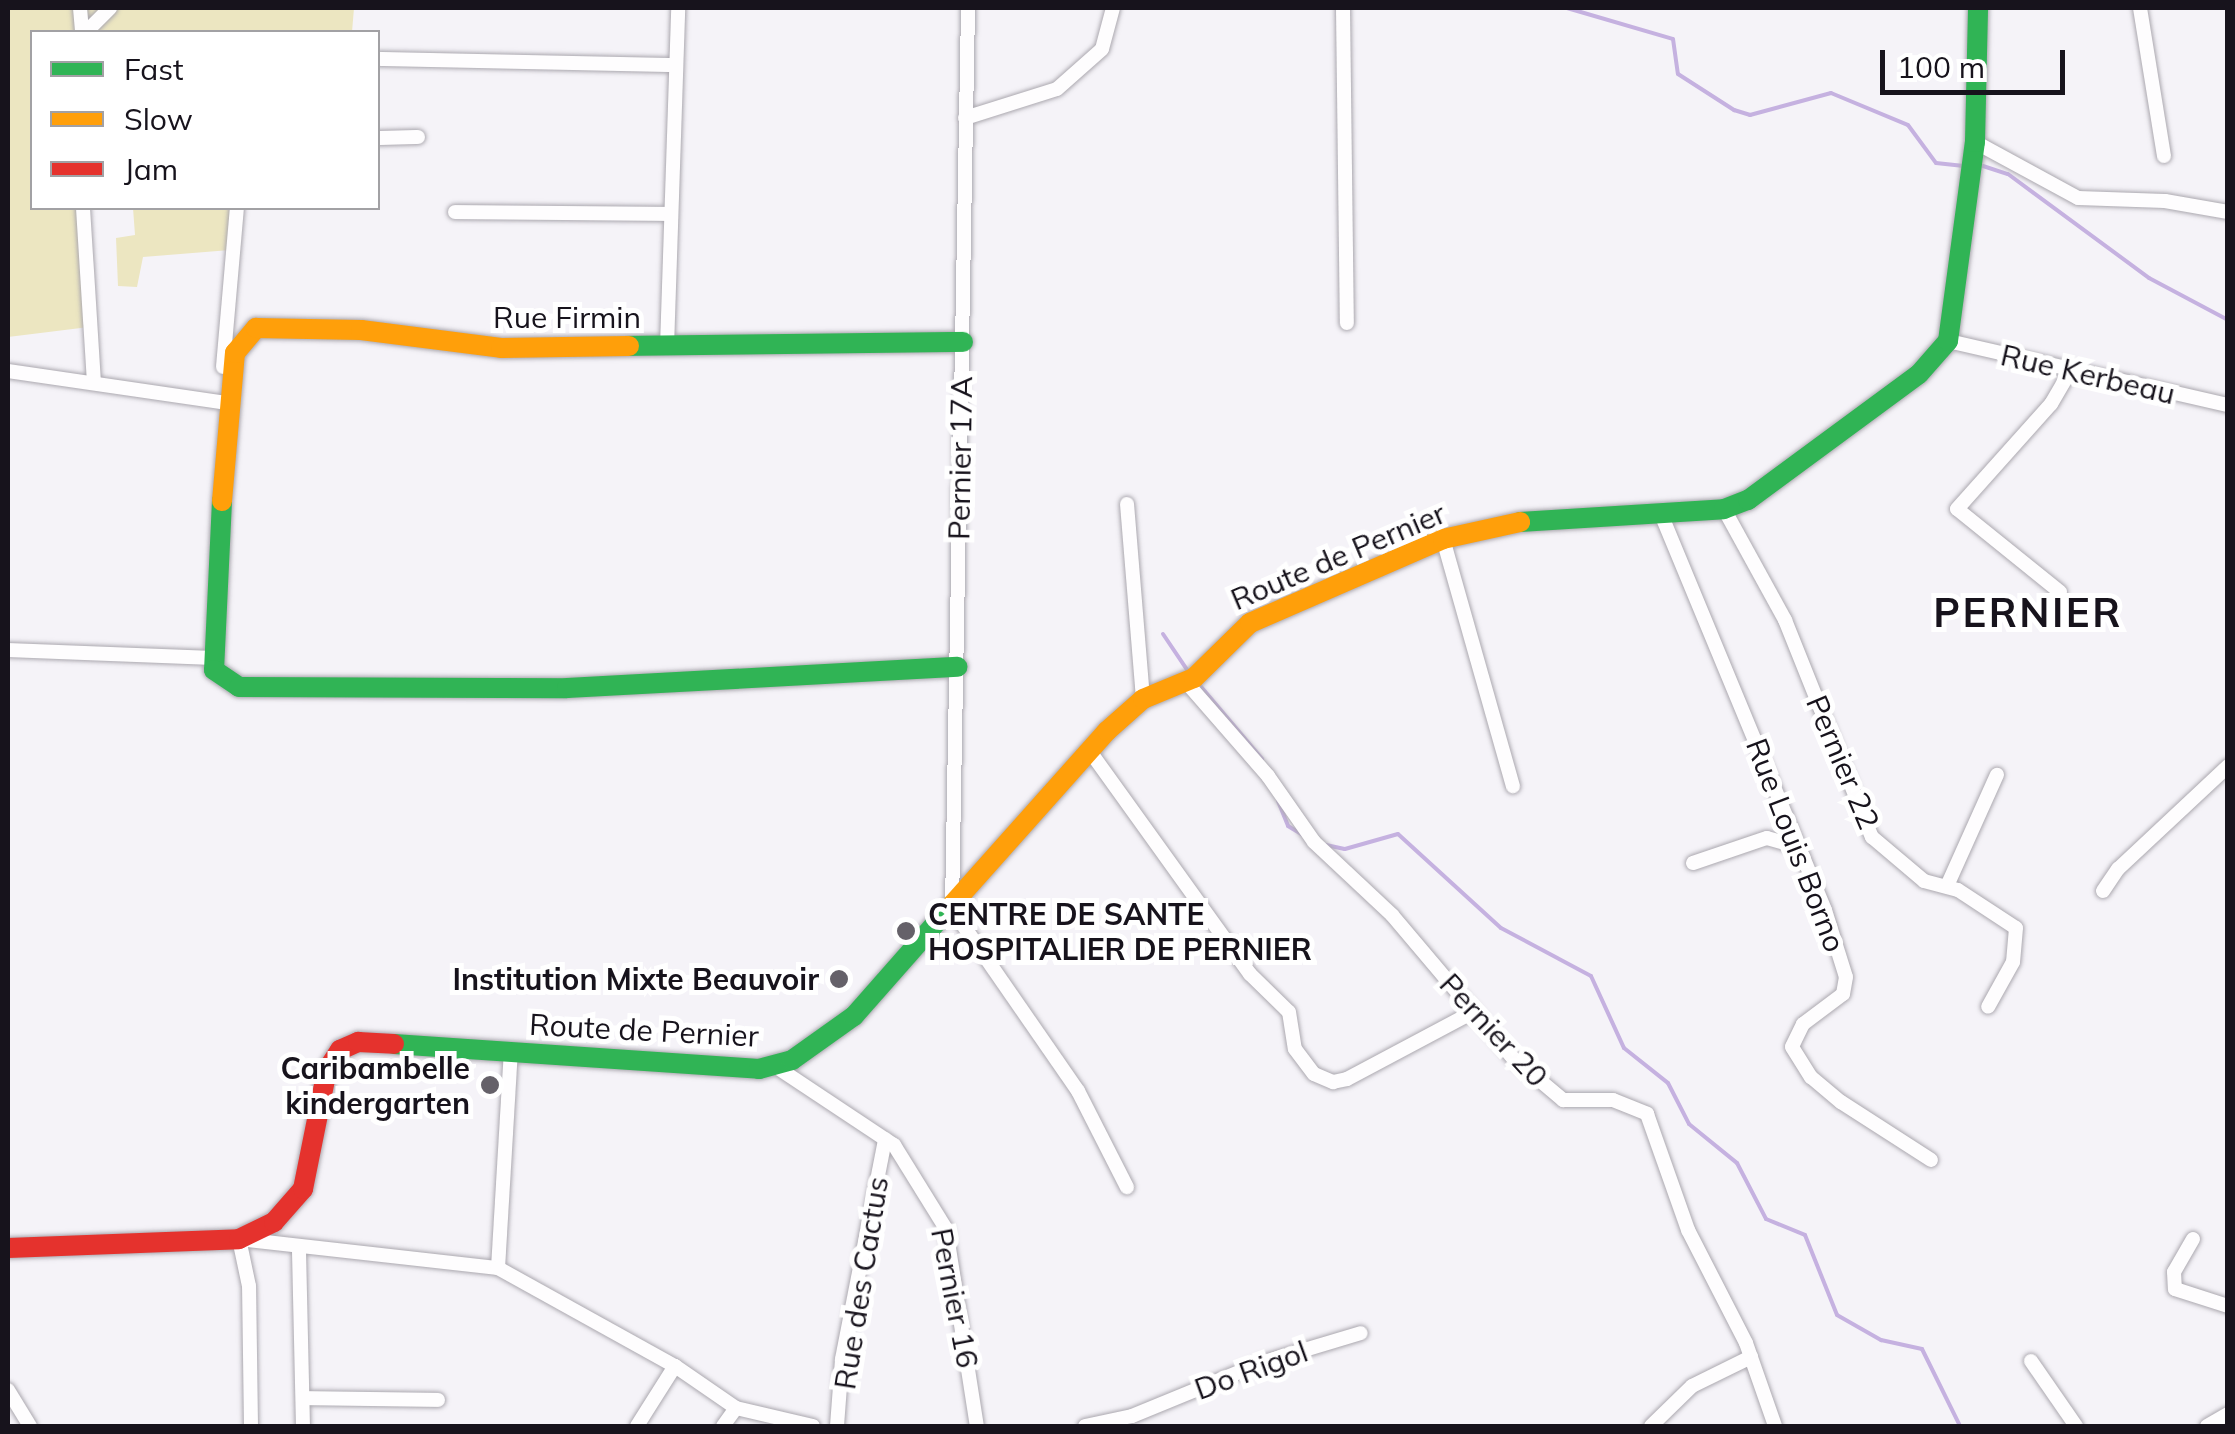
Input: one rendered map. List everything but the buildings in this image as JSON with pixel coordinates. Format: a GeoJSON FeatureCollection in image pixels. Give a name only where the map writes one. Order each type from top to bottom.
{"type":"FeatureCollection","features":[{"type":"Feature","properties":{"kind":"street"},"geometry":{"type":"LineString","coordinates":[[86,30],[110,8]]}},
{"type":"Feature","properties":{"kind":"street"},"geometry":{"type":"LineString","coordinates":[[667,348],[673,65],[678,8]]}},
{"type":"Feature","properties":{"kind":"street","name":"Pernier 17A"},"geometry":{"type":"LineString","coordinates":[[952,908],[968,8]]}},
{"type":"Feature","properties":{"kind":"street"},"geometry":{"type":"LineString","coordinates":[[965,118],[1057,89],[1102,49],[1113,8]]}},
{"type":"Feature","properties":{"kind":"street"},"geometry":{"type":"LineString","coordinates":[[1343,8],[1347,323]]}},
{"type":"Feature","properties":{"kind":"street"},"geometry":{"type":"LineString","coordinates":[[1948,341],[1975,142],[1978,8]]}},
{"type":"Feature","properties":{"kind":"street"},"geometry":{"type":"LineString","coordinates":[[2140,8],[2164,156]]}},
{"type":"Feature","properties":{"kind":"street"},"geometry":{"type":"LineString","coordinates":[[380,58],[673,65]]}},
{"type":"Feature","properties":{"kind":"street"},"geometry":{"type":"LineString","coordinates":[[380,138],[418,137]]}},
{"type":"Feature","properties":{"kind":"street"},"geometry":{"type":"LineString","coordinates":[[1975,142],[2078,198],[2166,201],[2228,212]]}},
{"type":"Feature","properties":{"kind":"street"},"geometry":{"type":"LineString","coordinates":[[82,210],[94,383]]}},
{"type":"Feature","properties":{"kind":"street"},"geometry":{"type":"LineString","coordinates":[[237,210],[223,403],[213,658],[214,670],[227,682],[277,687],[567,688],[957,667]]}},
{"type":"Feature","properties":{"kind":"street"},"geometry":{"type":"LineString","coordinates":[[455,212],[670,214]]}},
{"type":"Feature","properties":{"kind":"street","name":"Rue Firmin"},"geometry":{"type":"LineString","coordinates":[[223,403],[234,354],[256,328],[361,330],[501,348],[963,342]]}},
{"type":"Feature","properties":{"kind":"street","name":"Rue Kerbeau"},"geometry":{"type":"LineString","coordinates":[[1948,341],[2228,405]]}},
{"type":"Feature","properties":{"kind":"street","name":"Route de Pernier"},"geometry":{"type":"LineString","coordinates":[[8,1248],[239,1239],[274,1222],[304,1188],[327,1070],[340,1050],[358,1042],[775,1066],[816,1047],[854,1016],[1090,750],[1143,699],[1186,682],[1250,623],[1443,539],[1500,524],[1724,509],[1748,500],[1920,374],[1948,341]]}},
{"type":"Feature","properties":{"kind":"street"},"geometry":{"type":"LineString","coordinates":[[2060,592],[1957,510],[2052,404],[2072,368]]}},
{"type":"Feature","properties":{"kind":"street"},"geometry":{"type":"LineString","coordinates":[[8,371],[223,403]]}},
{"type":"Feature","properties":{"kind":"street"},"geometry":{"type":"LineString","coordinates":[[1127,504],[1143,699]]}},
{"type":"Feature","properties":{"kind":"street","name":"Pernier 22"},"geometry":{"type":"LineString","coordinates":[[1724,509],[1784,620],[1872,837],[1924,882],[1947,886],[2018,933],[2012,962],[1988,1007]]}},
{"type":"Feature","properties":{"kind":"street","name":"Rue Louis Borno"},"geometry":{"type":"LineString","coordinates":[[1661,514],[1799,847],[1846,977],[1844,994],[1803,1024],[1792,1047],[1812,1077],[1841,1102],[1931,1160]]}},
{"type":"Feature","properties":{"kind":"street"},"geometry":{"type":"LineString","coordinates":[[1443,539],[1513,786]]}},
{"type":"Feature","properties":{"kind":"street"},"geometry":{"type":"LineString","coordinates":[[8,650],[213,658]]}},
{"type":"Feature","properties":{"kind":"street","name":"Pernier 20"},"geometry":{"type":"LineString","coordinates":[[1186,682],[1268,776],[1314,842],[1392,915],[1470,1013],[1563,1100],[1613,1100],[1647,1114],[1688,1230],[1751,1357],[1775,1426]]}},
{"type":"Feature","properties":{"kind":"street"},"geometry":{"type":"LineString","coordinates":[[1090,750],[1250,974],[1289,1012],[1302,1064],[1334,1082],[1470,1013]]}},
{"type":"Feature","properties":{"kind":"street"},"geometry":{"type":"LineString","coordinates":[[2103,891],[2118,869],[2228,766]]}},
{"type":"Feature","properties":{"kind":"street"},"geometry":{"type":"LineString","coordinates":[[1947,886],[1996,775]]}},
{"type":"Feature","properties":{"kind":"street"},"geometry":{"type":"LineString","coordinates":[[1692,863],[1767,838],[1799,847]]}},
{"type":"Feature","properties":{"kind":"street"},"geometry":{"type":"LineString","coordinates":[[952,908],[1078,1090],[1126,1187]]}},
{"type":"Feature","properties":{"kind":"street"},"geometry":{"type":"LineString","coordinates":[[498,1268],[511,1052]]}},
{"type":"Feature","properties":{"kind":"street","name":"Pernier 16"},"geometry":{"type":"LineString","coordinates":[[775,1066],[904,1155],[946,1228],[977,1426]]}},
{"type":"Feature","properties":{"kind":"street","name":"Rue des Cactus"},"geometry":{"type":"LineString","coordinates":[[838,1426],[842,1360],[885,1140]]}},
{"type":"Feature","properties":{"kind":"street"},"geometry":{"type":"LineString","coordinates":[[2193,1238],[2174,1272],[2175,1289],[2228,1306]]}},
{"type":"Feature","properties":{"kind":"street"},"geometry":{"type":"LineString","coordinates":[[251,1426],[249,1286],[239,1239],[300,1251],[458,1260],[498,1268],[675,1366],[736,1408],[812,1426]]}},
{"type":"Feature","properties":{"kind":"street"},"geometry":{"type":"LineString","coordinates":[[300,1251],[303,1426]]}},
{"type":"Feature","properties":{"kind":"street","name":"Do Rigol"},"geometry":{"type":"LineString","coordinates":[[1095,1425],[1361,1332]]}},
{"type":"Feature","properties":{"kind":"street"},"geometry":{"type":"LineString","coordinates":[[1651,1426],[1692,1386],[1751,1357]]}},
{"type":"Feature","properties":{"kind":"street"},"geometry":{"type":"LineString","coordinates":[[2032,1360],[2076,1426]]}},
{"type":"Feature","properties":{"kind":"street"},"geometry":{"type":"LineString","coordinates":[[637,1426],[675,1366]]}},
{"type":"Feature","properties":{"kind":"street"},"geometry":{"type":"LineString","coordinates":[[8,1390],[30,1426]]}},
{"type":"Feature","properties":{"kind":"street"},"geometry":{"type":"LineString","coordinates":[[304,1398],[438,1400]]}},
{"type":"Feature","properties":{"kind":"street"},"geometry":{"type":"LineString","coordinates":[[723,1426],[736,1408]]}},
{"type":"Feature","properties":{"kind":"street"},"geometry":{"type":"LineString","coordinates":[[2207,1426],[2228,1414]]}},
{"type":"Feature","properties":{"kind":"shaded area"},"geometry":{"type":"Polygon","coordinates":[[[8,8],[354,8],[352,30],[30,30],[30,210],[83,210],[97,326],[8,337],[8,8]]]}},
{"type":"Feature","properties":{"kind":"shaded area"},"geometry":{"type":"Polygon","coordinates":[[[133,210],[235,210],[230,250],[143,257],[137,287],[118,286],[116,238],[135,235],[133,210]]]}},
{"type":"Feature","properties":{"kind":"waterway"},"geometry":{"type":"LineString","coordinates":[[1567,8],[1673,39],[1678,74],[1734,110],[1750,115],[1831,93],[1908,125],[1936,163],[1964,166]]}},
{"type":"Feature","properties":{"kind":"waterway"},"geometry":{"type":"LineString","coordinates":[[1983,166],[2008,174],[2149,278],[2228,320]]}},
{"type":"Feature","properties":{"kind":"waterway"},"geometry":{"type":"LineString","coordinates":[[1163,634],[1188,671]]}},
{"type":"Feature","properties":{"kind":"waterway"},"geometry":{"type":"LineString","coordinates":[[1197,682],[1262,759]]}},
{"type":"Feature","properties":{"kind":"waterway"},"geometry":{"type":"LineString","coordinates":[[1278,801],[1288,826],[1303,835]]}},
{"type":"Feature","properties":{"kind":"waterway"},"geometry":{"type":"LineString","coordinates":[[1326,845],[1345,849],[1398,834],[1501,928],[1591,976],[1624,1048],[1668,1083],[1689,1124],[1737,1163],[1766,1219],[1805,1235],[1837,1315],[1881,1340],[1922,1349],[1960,1426]]}},
{"type":"Feature","properties":{"kind":"traffic: fast"},"geometry":{"type":"LineString","coordinates":[[1520,522],[1724,509],[1748,500],[1919,374],[1948,341],[1975,142],[1978,8]]}},
{"type":"Feature","properties":{"kind":"traffic: fast"},"geometry":{"type":"LineString","coordinates":[[629,346],[963,342]]}},
{"type":"Feature","properties":{"kind":"traffic: fast"},"geometry":{"type":"LineString","coordinates":[[222,501],[214,670],[239,687],[567,688],[957,667]]}},
{"type":"Feature","properties":{"kind":"traffic: fast"},"geometry":{"type":"LineString","coordinates":[[394,1044],[759,1069],[792,1060],[854,1016],[951,906]]}},
{"type":"Feature","properties":{"kind":"traffic: slow"},"geometry":{"type":"LineString","coordinates":[[222,501],[235,353],[256,328],[361,330],[501,348],[629,346]]}},
{"type":"Feature","properties":{"kind":"traffic: slow"},"geometry":{"type":"LineString","coordinates":[[951,906],[1107,731],[1143,699],[1194,678],[1250,623],[1443,539],[1520,522]]}},
{"type":"Feature","properties":{"kind":"traffic: jam"},"geometry":{"type":"LineString","coordinates":[[8,1248],[239,1239],[274,1222],[303,1189],[327,1070],[340,1050],[358,1042],[394,1044]]}},
{"type":"Feature","properties":{"kind":"place","name":"CENTRE DE SANTE HOSPITALIER DE PERNIER"},"geometry":{"type":"Point","coordinates":[906,931]}},
{"type":"Feature","properties":{"kind":"place","name":"Institution Mixte Beauvoir"},"geometry":{"type":"Point","coordinates":[839,979]}},
{"type":"Feature","properties":{"kind":"place","name":"Caribambelle kindergarten"},"geometry":{"type":"Point","coordinates":[490,1085]}},
{"type":"Feature","properties":{"kind":"district","name":"PERNIER"},"geometry":{"type":"Point","coordinates":[2028,612]}}]}
